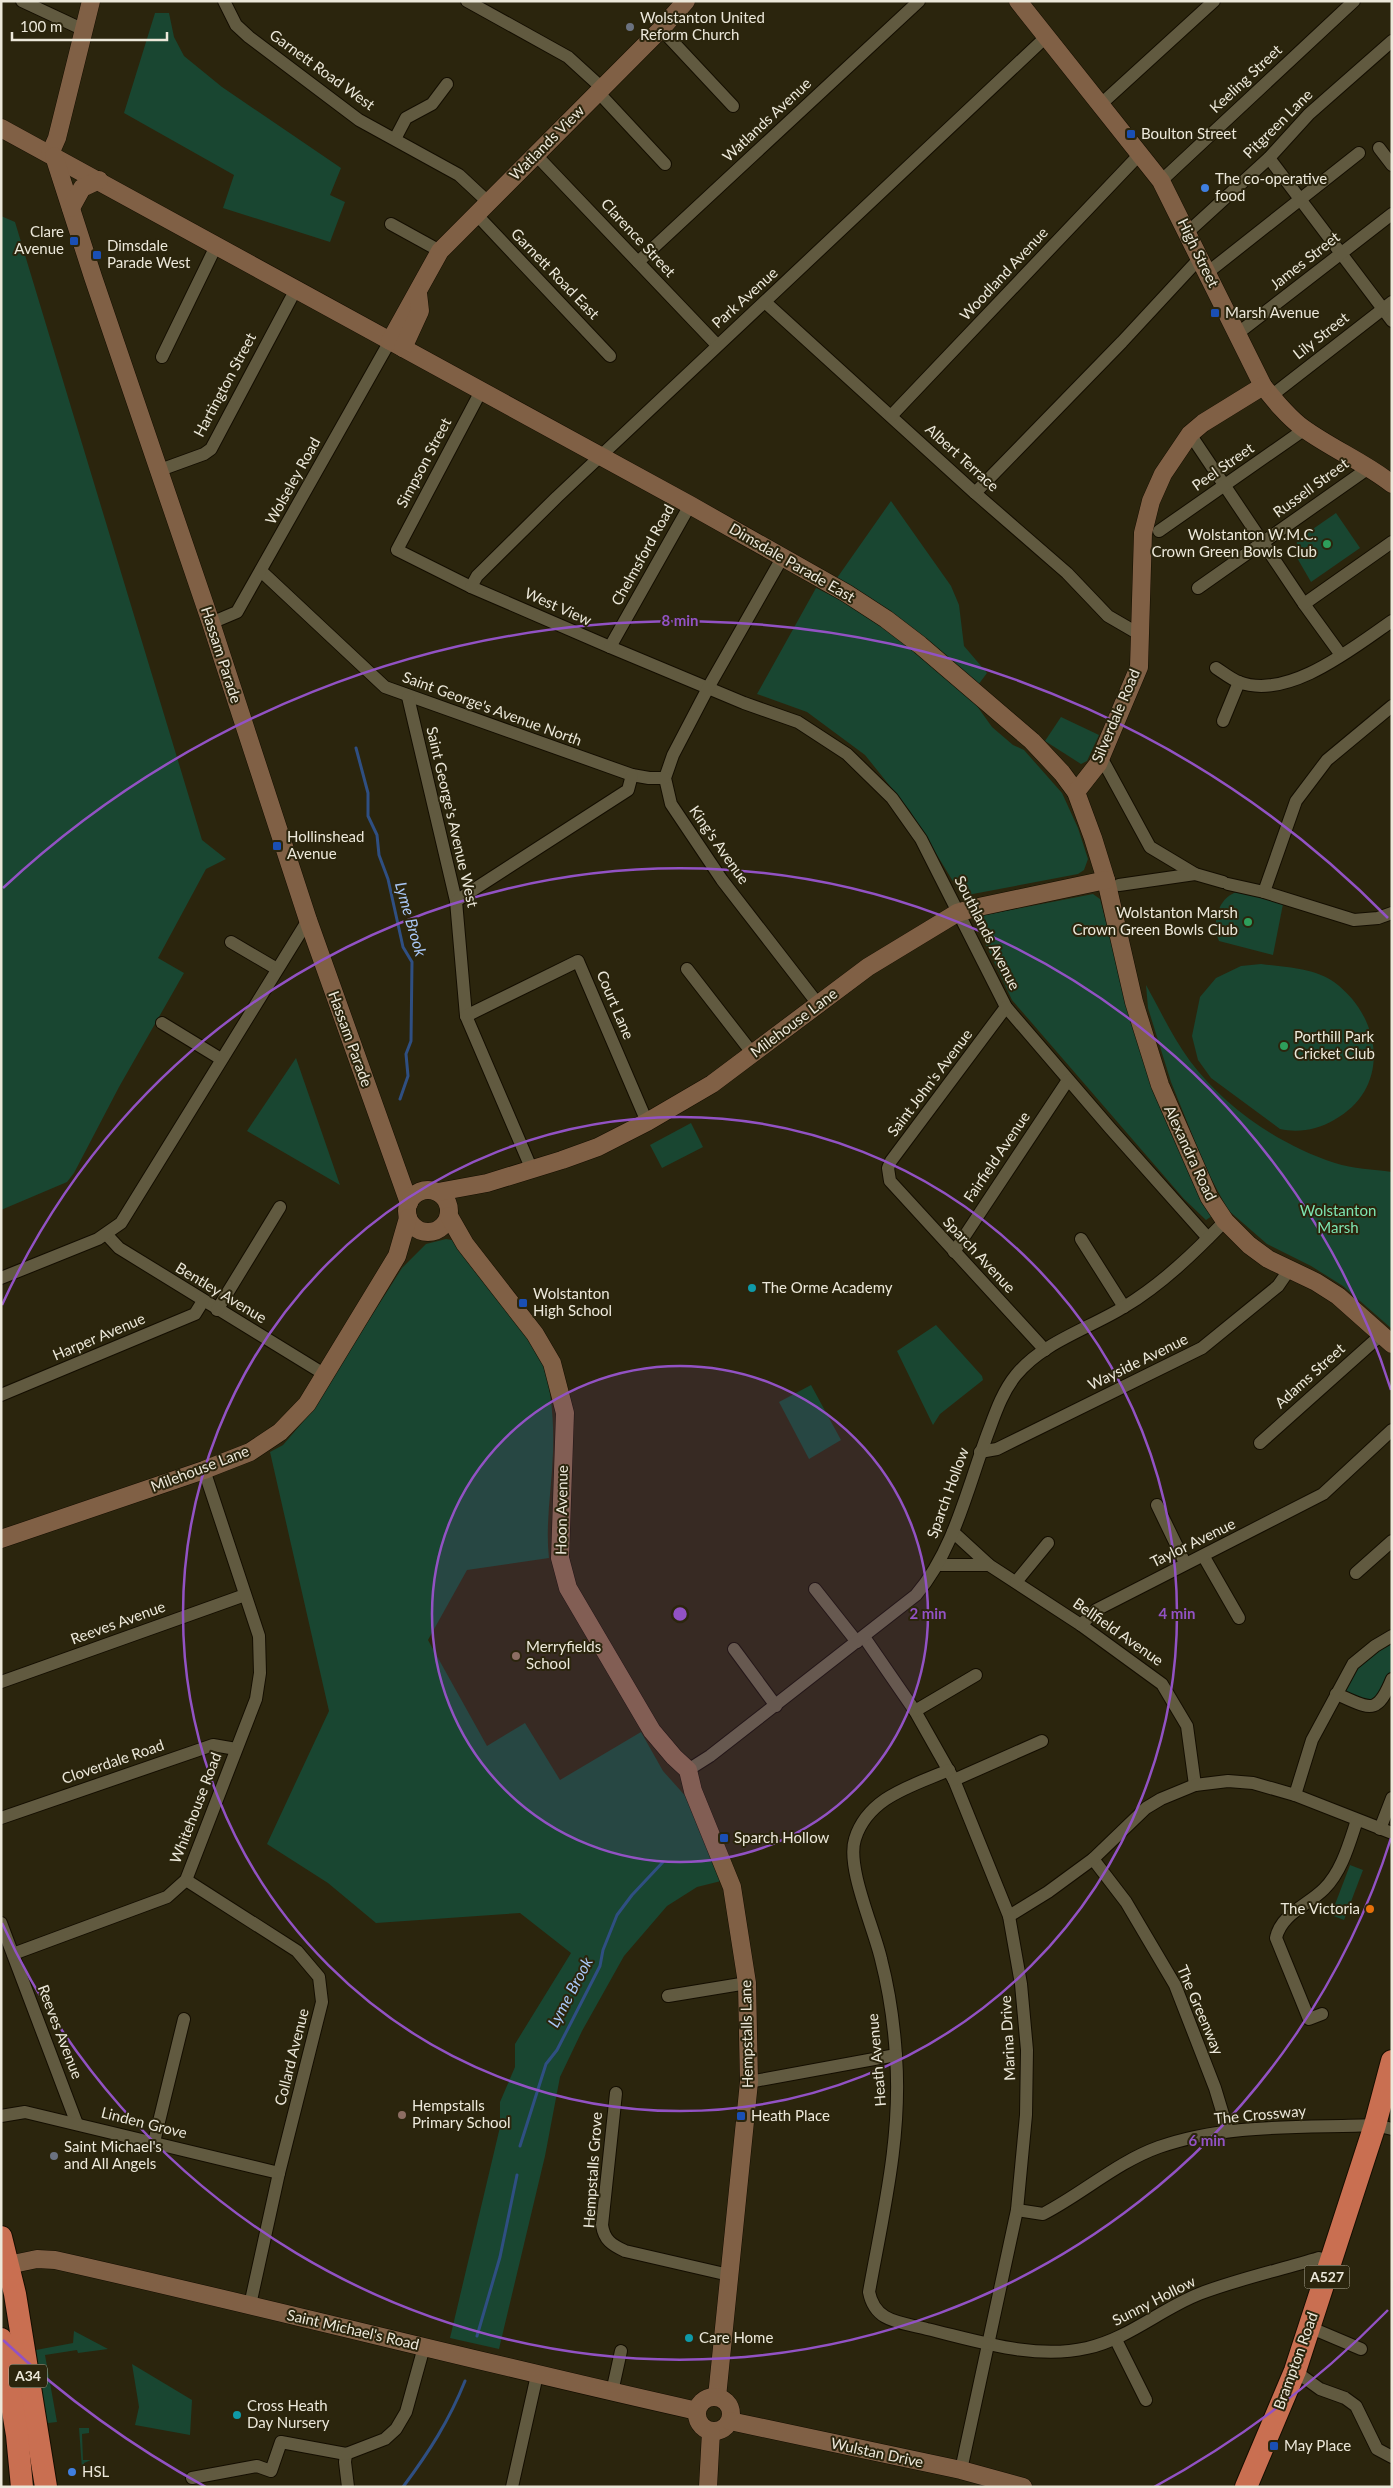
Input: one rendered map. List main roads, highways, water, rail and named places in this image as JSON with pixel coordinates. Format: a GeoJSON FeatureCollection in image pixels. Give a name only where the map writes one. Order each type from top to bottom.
{"type":"FeatureCollection","features":[{"type":"Feature","properties":{"kind":"highway","name":"Brampton Road"},"geometry":{"type":"LineString","coordinates":[[1246,2487],[1295,2372],[1332,2261],[1383,2127],[1392,2061]]}},
{"type":"Feature","properties":{"kind":"highway","name":"A34"},"geometry":{"type":"LineString","coordinates":[[1,2237],[46,2487]]}},
{"type":"Feature","properties":{"kind":"highway","name":"A34"},"geometry":{"type":"LineString","coordinates":[[1,2294],[9,2336],[8,2374]]}},
{"type":"Feature","properties":{"kind":"highway","name":"A34"},"geometry":{"type":"LineString","coordinates":[[1,2339],[8,2374],[22,2487]]}},
{"type":"Feature","properties":{"kind":"main road"},"geometry":{"type":"LineString","coordinates":[[52,155],[91,1]]}},
{"type":"Feature","properties":{"kind":"main road","name":"Watlands View"},"geometry":{"type":"LineString","coordinates":[[396,345],[418,290],[440,251],[661,29],[686,1]]}},
{"type":"Feature","properties":{"kind":"main road","name":"High Street"},"geometry":{"type":"LineString","coordinates":[[1018,1],[1161,181],[1267,391],[1305,429],[1370,467],[1392,484]]}},
{"type":"Feature","properties":{"kind":"main road"},"geometry":{"type":"LineString","coordinates":[[1,128],[217,244],[396,345]]}},
{"type":"Feature","properties":{"kind":"main road","name":"Hassam Parade"},"geometry":{"type":"LineString","coordinates":[[52,155],[160,470],[308,920],[392,1153],[408,1211]]}},
{"type":"Feature","properties":{"kind":"main road"},"geometry":{"type":"LineString","coordinates":[[71,208],[82,188],[99,180]]}},
{"type":"Feature","properties":{"kind":"main road","name":"Dimsdale Parade East"},"geometry":{"type":"LineString","coordinates":[[396,345],[690,505],[846,593],[886,619],[920,645],[1032,742],[1062,773],[1076,792],[1112,882]]}},
{"type":"Feature","properties":{"kind":"main road","name":"Silverdale Road"},"geometry":{"type":"LineString","coordinates":[[1076,792],[1101,757],[1139,667],[1143,533],[1151,501],[1163,474],[1190,434],[1203,423],[1267,391]]}},
{"type":"Feature","properties":{"kind":"main road","name":"Milehouse Lane"},"geometry":{"type":"LineString","coordinates":[[433,1191],[487,1183],[532,1170],[598,1146],[647,1122],[712,1084],[818,1004],[898,947],[958,914],[974,908],[1112,882]]}},
{"type":"Feature","properties":{"kind":"main road","name":"Alexandra Road"},"geometry":{"type":"LineString","coordinates":[[1112,882],[1134,1002],[1160,1085],[1209,1197],[1225,1221],[1249,1245],[1289,1270],[1316,1282],[1338,1296],[1387,1339]]}},
{"type":"Feature","properties":{"kind":"main road","name":"Hassam Parade"},"geometry":{"type":"LineString","coordinates":[[392,1153],[410,1175],[433,1191]]}},
{"type":"Feature","properties":{"kind":"main road","name":"Milehouse Lane"},"geometry":{"type":"LineString","coordinates":[[1,1539],[204,1470],[250,1452],[280,1432],[307,1404],[397,1256],[417,1237],[442,1221],[487,1183]]}},
{"type":"Feature","properties":{"kind":"main road"},"geometry":{"type":"LineString","coordinates":[[433,1191],[447,1201],[442,1221],[415,1228],[408,1211],[416,1194],[433,1191]]}},
{"type":"Feature","properties":{"kind":"main road","name":"Milehouse Lane"},"geometry":{"type":"LineString","coordinates":[[397,1256],[408,1211]]}},
{"type":"Feature","properties":{"kind":"main road","name":"Hoon Avenue"},"geometry":{"type":"LineString","coordinates":[[442,1221],[465,1244],[535,1334],[552,1363],[565,1413],[560,1558],[568,1588],[652,1731],[688,1770]]}},
{"type":"Feature","properties":{"kind":"main road","name":"Hempstalls Lane"},"geometry":{"type":"LineString","coordinates":[[688,1770],[693,1791],[732,1887],[747,1984],[749,2082],[717,2397]]}},
{"type":"Feature","properties":{"kind":"main road","name":"Saint Michael's Road"},"geometry":{"type":"LineString","coordinates":[[5,2266],[37,2258],[55,2260],[696,2411]]}},
{"type":"Feature","properties":{"kind":"main road"},"geometry":{"type":"LineString","coordinates":[[717,2397],[729,2405],[730,2421],[722,2430],[711,2432],[699,2423],[696,2411],[705,2399],[717,2397]]}},
{"type":"Feature","properties":{"kind":"main road","name":"Wulstan Drive"},"geometry":{"type":"LineString","coordinates":[[730,2421],[961,2470],[1023,2487]]}},
{"type":"Feature","properties":{"kind":"main road"},"geometry":{"type":"LineString","coordinates":[[708,2487],[711,2432]]}},
{"type":"Feature","properties":{"kind":"waterway","name":"Lyme Brook"},"geometry":{"type":"LineString","coordinates":[[356,748],[368,793],[368,816],[377,835],[379,855],[388,879],[403,947],[412,962],[411,1041],[406,1054],[408,1076],[400,1099]]}},
{"type":"Feature","properties":{"kind":"waterway","name":"Lyme Brook"},"geometry":{"type":"LineString","coordinates":[[520,2146],[546,2064],[557,2050],[600,1966],[603,1950],[617,1915],[632,1895],[663,1862]]}},
{"type":"Feature","properties":{"kind":"waterway","name":"Lyme Brook"},"geometry":{"type":"LineString","coordinates":[[477,2336],[500,2257],[517,2175]]}},
{"type":"Feature","properties":{"kind":"waterway"},"geometry":{"type":"LineString","coordinates":[[403,2487],[438,2436],[465,2381]]}},
{"type":"Feature","properties":{"kind":"place","name":"Wolstanton United Reform Church"},"geometry":{"type":"Point","coordinates":[630,27]}},
{"type":"Feature","properties":{"kind":"place","name":"Boulton Street"},"geometry":{"type":"Point","coordinates":[1131,134]}},
{"type":"Feature","properties":{"kind":"place","name":"The co-operative food"},"geometry":{"type":"Point","coordinates":[1205,188]}},
{"type":"Feature","properties":{"kind":"place","name":"Clare Avenue"},"geometry":{"type":"Point","coordinates":[74,241]}},
{"type":"Feature","properties":{"kind":"place","name":"Dimsdale Parade West"},"geometry":{"type":"Point","coordinates":[97,255]}},
{"type":"Feature","properties":{"kind":"place","name":"Marsh Avenue"},"geometry":{"type":"Point","coordinates":[1215,313]}},
{"type":"Feature","properties":{"kind":"place","name":"Wolstanton W.M.C. Crown Green Bowls Club"},"geometry":{"type":"Point","coordinates":[1327,544]}},
{"type":"Feature","properties":{"kind":"place","name":"Hollinshead Avenue"},"geometry":{"type":"Point","coordinates":[277,846]}},
{"type":"Feature","properties":{"kind":"place","name":"Wolstanton Marsh Crown Green Bowls Club"},"geometry":{"type":"Point","coordinates":[1248,922]}},
{"type":"Feature","properties":{"kind":"place","name":"Porthill Park Cricket Club"},"geometry":{"type":"Point","coordinates":[1284,1046]}},
{"type":"Feature","properties":{"kind":"place","name":"The Orme Academy"},"geometry":{"type":"Point","coordinates":[752,1288]}},
{"type":"Feature","properties":{"kind":"place","name":"Wolstanton High School"},"geometry":{"type":"Point","coordinates":[523,1303]}},
{"type":"Feature","properties":{"kind":"place","name":"Merryfields School"},"geometry":{"type":"Point","coordinates":[516,1656]}},
{"type":"Feature","properties":{"kind":"place","name":"Sparch Hollow"},"geometry":{"type":"Point","coordinates":[724,1838]}},
{"type":"Feature","properties":{"kind":"place","name":"The Victoria"},"geometry":{"type":"Point","coordinates":[1370,1909]}},
{"type":"Feature","properties":{"kind":"place","name":"Hempstalls Primary School"},"geometry":{"type":"Point","coordinates":[402,2115]}},
{"type":"Feature","properties":{"kind":"place","name":"Heath Place"},"geometry":{"type":"Point","coordinates":[741,2116]}},
{"type":"Feature","properties":{"kind":"place","name":"Saint Michael's and All Angels"},"geometry":{"type":"Point","coordinates":[54,2156]}},
{"type":"Feature","properties":{"kind":"place","name":"Care Home"},"geometry":{"type":"Point","coordinates":[689,2338]}},
{"type":"Feature","properties":{"kind":"place","name":"Cross Heath Day Nursery"},"geometry":{"type":"Point","coordinates":[237,2415]}},
{"type":"Feature","properties":{"kind":"place","name":"May Place"},"geometry":{"type":"Point","coordinates":[1274,2446]}},
{"type":"Feature","properties":{"kind":"place","name":"HSL"},"geometry":{"type":"Point","coordinates":[72,2472]}},
{"type":"Feature","properties":{"kind":"park label","name":"Wolstanton Marsh"},"geometry":{"type":"Point","coordinates":[1338,1220]}}]}
